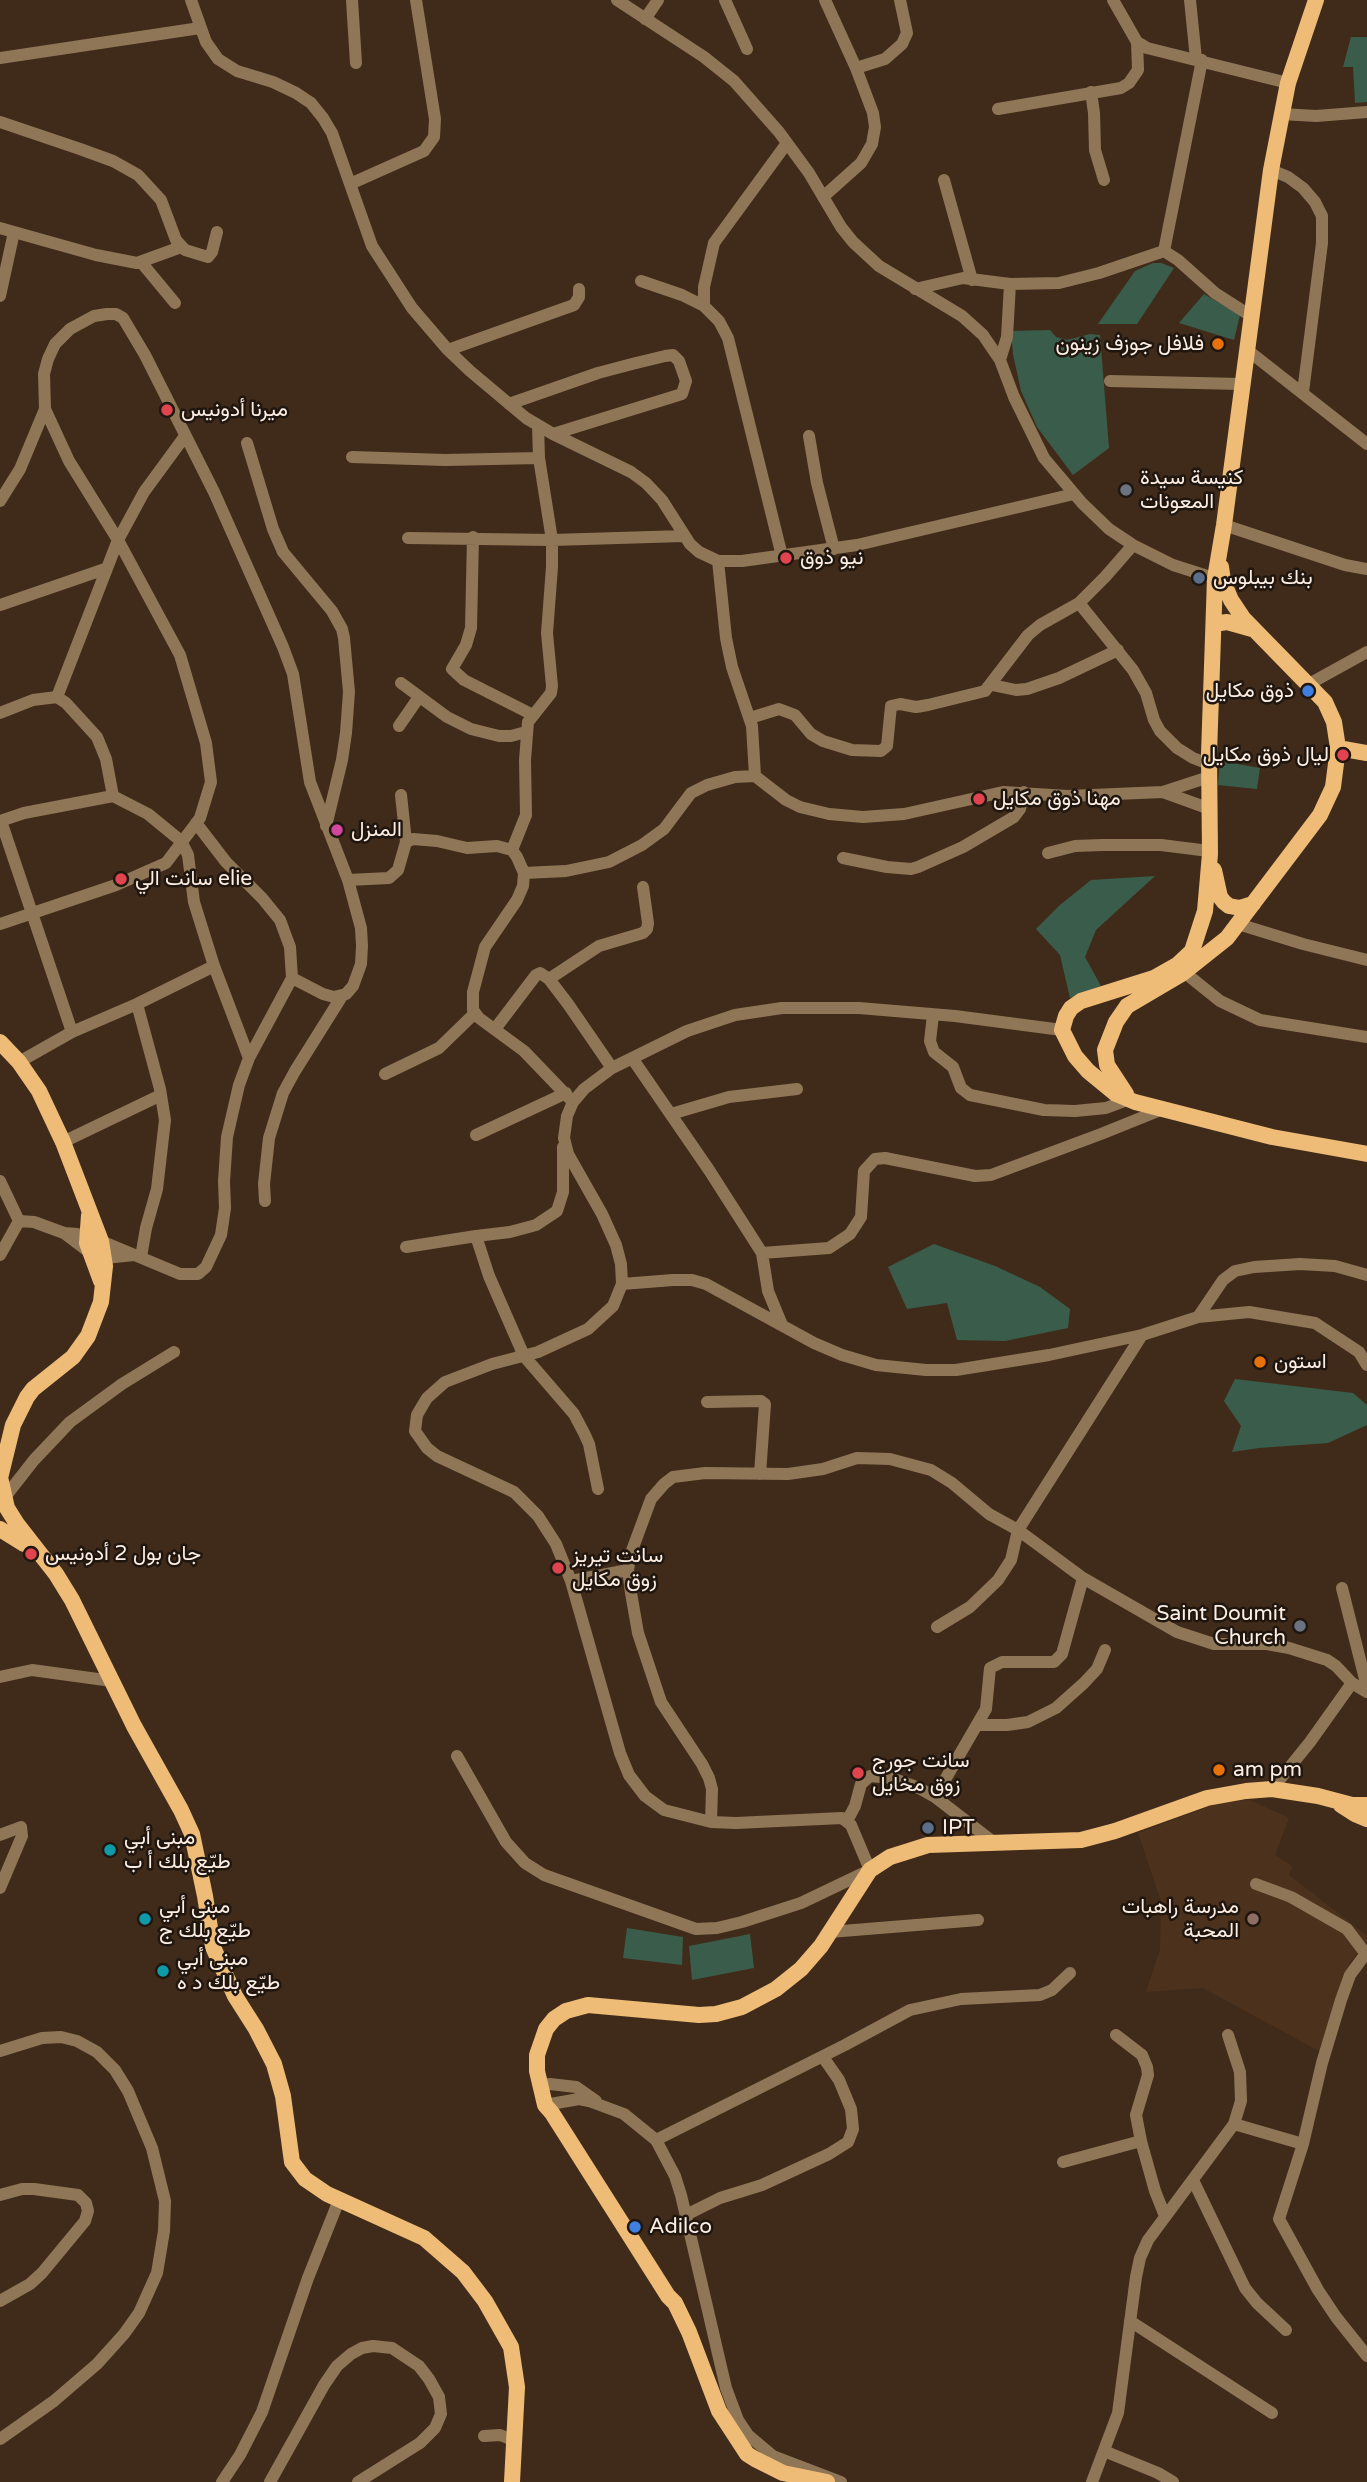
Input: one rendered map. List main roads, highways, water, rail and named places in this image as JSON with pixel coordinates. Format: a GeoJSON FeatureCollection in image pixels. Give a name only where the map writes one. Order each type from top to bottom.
{"type":"FeatureCollection","features":[{"type":"Feature","properties":{"kind":"main road"},"geometry":{"type":"LineString","coordinates":[[1316,0],[1288,83],[1270,170],[1220,553],[1214,624],[1209,770],[1210,853],[1205,911],[1199,935],[1180,969],[1081,1001],[1071,1008],[1062,1030],[1075,1056],[1101,1083],[1116,1094],[1272,1137],[1367,1154]]}},
{"type":"Feature","properties":{"kind":"main road"},"geometry":{"type":"LineString","coordinates":[[1129,1099],[1112,1075],[1105,1050],[1116,1022],[1129,1005],[1227,938],[1320,815],[1333,787],[1338,748],[1334,722],[1325,702],[1310,684],[1252,629],[1219,579]]}},
{"type":"Feature","properties":{"kind":"main road"},"geometry":{"type":"LineString","coordinates":[[1214,624],[1227,622],[1252,629]]}},
{"type":"Feature","properties":{"kind":"main road"},"geometry":{"type":"LineString","coordinates":[[1338,748],[1367,753]]}},
{"type":"Feature","properties":{"kind":"main road"},"geometry":{"type":"LineString","coordinates":[[1210,853],[1220,897],[1229,906],[1253,904]]}},
{"type":"Feature","properties":{"kind":"main road"},"geometry":{"type":"LineString","coordinates":[[1123,988],[1129,1005]]}},
{"type":"Feature","properties":{"kind":"main road"},"geometry":{"type":"LineString","coordinates":[[0,1042],[40,1091],[63,1142],[89,1212],[103,1287],[99,1307],[83,1345],[73,1357],[33,1389],[6,1431],[0,1478],[5,1529],[24,1544],[36,1547],[56,1574],[192,1834],[212,1947],[226,1978],[274,2064],[283,2096],[292,2162],[305,2179],[339,2200],[424,2238],[463,2272],[485,2301],[511,2347],[517,2387],[512,2482]]}},
{"type":"Feature","properties":{"kind":"main road"},"geometry":{"type":"LineString","coordinates":[[1075,1056],[1098,1062],[1106,1055]]}},
{"type":"Feature","properties":{"kind":"main road"},"geometry":{"type":"LineString","coordinates":[[786,2482],[772,2478],[745,2457],[713,2416],[669,2305],[668,2296],[551,2107],[537,2055],[546,2029],[554,2019],[576,2007],[588,2005],[699,2015],[716,2014],[742,2007],[776,1989],[801,1969],[830,1932],[870,1870],[890,1857],[928,1845],[1081,1840],[1115,1831],[1207,1798],[1246,1791],[1272,1789],[1352,1805],[1367,1805]]}},
{"type":"Feature","properties":{"kind":"main road"},"geometry":{"type":"LineString","coordinates":[[1333,1800],[1354,1815],[1367,1819]]}},
{"type":"Feature","properties":{"kind":"main road"},"geometry":{"type":"LineString","coordinates":[[745,2457],[783,2473],[827,2482]]}},
{"type":"Feature","properties":{"kind":"place","name":"فلافل جوزف زينون"},"geometry":{"type":"Point","coordinates":[1218,344]}},
{"type":"Feature","properties":{"kind":"place","name":"ميرنا أدونيس"},"geometry":{"type":"Point","coordinates":[167,410]}},
{"type":"Feature","properties":{"kind":"place","name":"كنيسة سيدة المعونات"},"geometry":{"type":"Point","coordinates":[1126,490]}},
{"type":"Feature","properties":{"kind":"place","name":"نيو ذوق"},"geometry":{"type":"Point","coordinates":[786,558]}},
{"type":"Feature","properties":{"kind":"place","name":"بنك بيبلوس"},"geometry":{"type":"Point","coordinates":[1199,578]}},
{"type":"Feature","properties":{"kind":"place","name":"ذوق مكايل"},"geometry":{"type":"Point","coordinates":[1308,691]}},
{"type":"Feature","properties":{"kind":"place","name":"ليال ذوق مكايل"},"geometry":{"type":"Point","coordinates":[1343,755]}},
{"type":"Feature","properties":{"kind":"place","name":"مهنا ذوق مكايل"},"geometry":{"type":"Point","coordinates":[979,799]}},
{"type":"Feature","properties":{"kind":"place","name":"المنزل"},"geometry":{"type":"Point","coordinates":[337,830]}},
{"type":"Feature","properties":{"kind":"place","name":"سانت الي elie"},"geometry":{"type":"Point","coordinates":[121,879]}},
{"type":"Feature","properties":{"kind":"place","name":"استون"},"geometry":{"type":"Point","coordinates":[1260,1362]}},
{"type":"Feature","properties":{"kind":"place","name":"جان بول 2 أدونيس"},"geometry":{"type":"Point","coordinates":[31,1554]}},
{"type":"Feature","properties":{"kind":"place","name":"سانت تيريز زوق مكايل"},"geometry":{"type":"Point","coordinates":[558,1568]}},
{"type":"Feature","properties":{"kind":"place","name":"Saint Doumit Church"},"geometry":{"type":"Point","coordinates":[1300,1626]}},
{"type":"Feature","properties":{"kind":"place","name":"am pm"},"geometry":{"type":"Point","coordinates":[1219,1770]}},
{"type":"Feature","properties":{"kind":"place","name":"سانت جورج زوق مخايل"},"geometry":{"type":"Point","coordinates":[858,1773]}},
{"type":"Feature","properties":{"kind":"place","name":"IPT"},"geometry":{"type":"Point","coordinates":[928,1828]}},
{"type":"Feature","properties":{"kind":"place","name":"مبنى أبي طيّع بلك أ ب"},"geometry":{"type":"Point","coordinates":[110,1850]}},
{"type":"Feature","properties":{"kind":"place","name":"مبنى أبي طيّع بلك ج"},"geometry":{"type":"Point","coordinates":[145,1919]}},
{"type":"Feature","properties":{"kind":"place","name":"مدرسة راهبات المحبة"},"geometry":{"type":"Point","coordinates":[1253,1919]}},
{"type":"Feature","properties":{"kind":"place","name":"مبنى أبي طيّع بلك د ه"},"geometry":{"type":"Point","coordinates":[163,1971]}},
{"type":"Feature","properties":{"kind":"place","name":"Adilco"},"geometry":{"type":"Point","coordinates":[635,2227]}}]}
